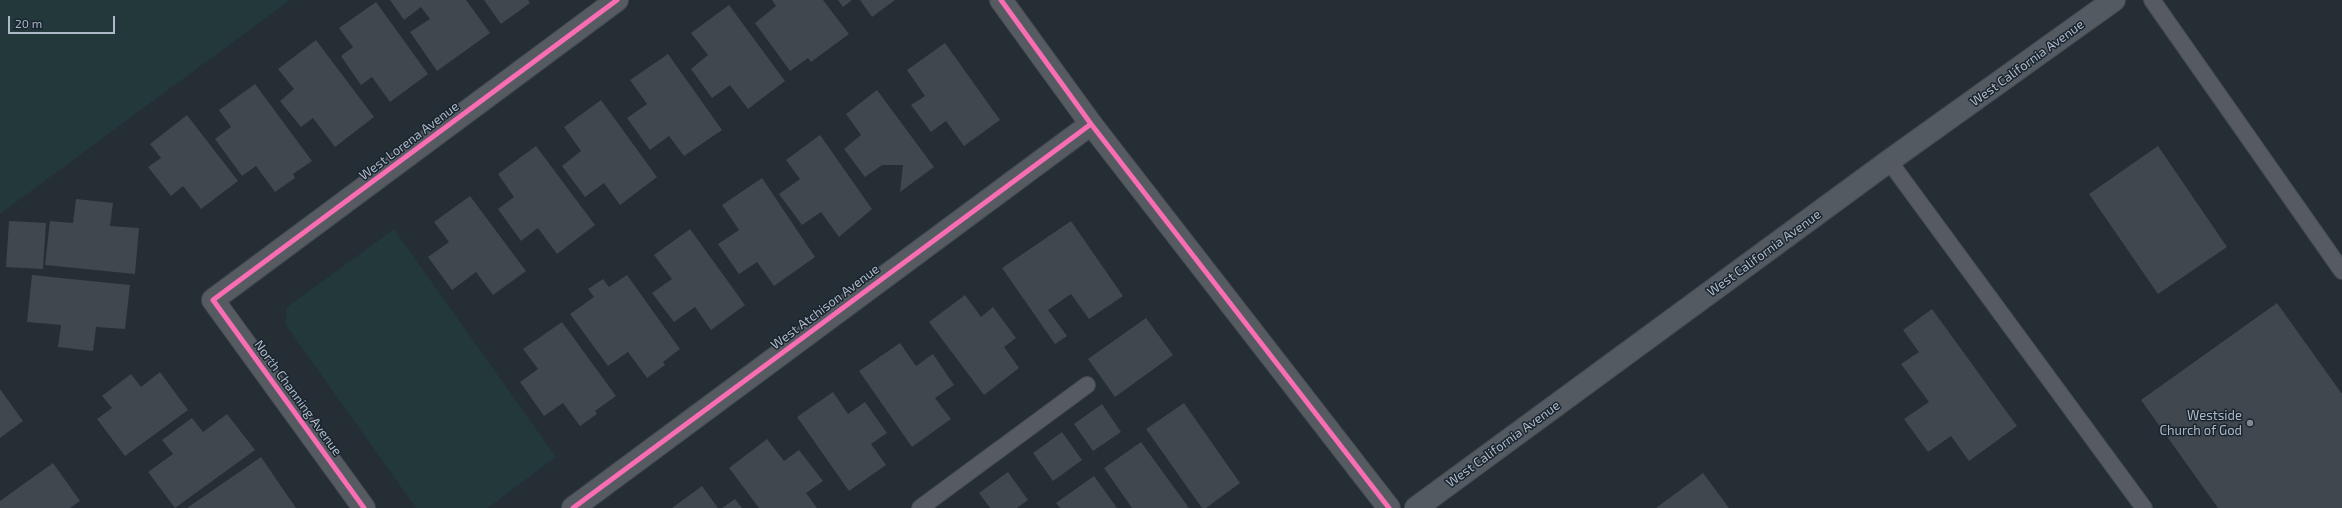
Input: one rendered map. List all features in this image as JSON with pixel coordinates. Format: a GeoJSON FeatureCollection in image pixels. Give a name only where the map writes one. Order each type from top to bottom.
{"type":"FeatureCollection","features":[{"type":"Feature","properties":{"kind":"main road","name":"West California Avenue"},"geometry":{"type":"LineString","coordinates":[[1416,508],[1889,161],[2114,0]]}},
{"type":"Feature","properties":{"kind":"street","name":"West Lorena Avenue"},"geometry":{"type":"LineString","coordinates":[[213,300],[617,0]]}},
{"type":"Feature","properties":{"kind":"street"},"geometry":{"type":"LineString","coordinates":[[1001,0],[1091,124],[1389,508]]}},
{"type":"Feature","properties":{"kind":"street","name":"West Atchison Avenue"},"geometry":{"type":"LineString","coordinates":[[573,508],[1091,124]]}},
{"type":"Feature","properties":{"kind":"street","name":"North Channing Avenue"},"geometry":{"type":"LineString","coordinates":[[213,300],[364,508]]}},
{"type":"Feature","properties":{"kind":"lane"},"geometry":{"type":"LineString","coordinates":[[2152,0],[2342,271]]}},
{"type":"Feature","properties":{"kind":"lane"},"geometry":{"type":"LineString","coordinates":[[1889,161],[2144,508]]}},
{"type":"Feature","properties":{"kind":"lane"},"geometry":{"type":"LineString","coordinates":[[920,508],[1087,385]]}},
{"type":"Feature","properties":{"kind":"green space"},"geometry":{"type":"Polygon","coordinates":[[[0,0],[290,0],[0,214],[0,0]]]}},
{"type":"Feature","properties":{"kind":"green space"},"geometry":{"type":"Polygon","coordinates":[[[394,229],[556,457],[488,508],[416,508],[285,324],[287,307],[394,229]]]}},
{"type":"Feature","properties":{"kind":"building"},"geometry":{"type":"Polygon","coordinates":[[[390,0],[466,0],[490,33],[437,71],[410,32],[430,19],[421,7],[404,20],[390,0]]]}},
{"type":"Feature","properties":{"kind":"building"},"geometry":{"type":"Polygon","coordinates":[[[484,0],[528,0],[530,3],[501,24],[484,0]]]}},
{"type":"Feature","properties":{"kind":"building"},"geometry":{"type":"Polygon","coordinates":[[[772,0],[823,0],[849,34],[811,62],[808,58],[790,71],[755,23],[776,6],[772,0]]]}},
{"type":"Feature","properties":{"kind":"building"},"geometry":{"type":"Polygon","coordinates":[[[838,0],[852,0],[843,7],[838,0]]]}},
{"type":"Feature","properties":{"kind":"building"},"geometry":{"type":"Polygon","coordinates":[[[860,0],[895,0],[872,17],[860,0]]]}},
{"type":"Feature","properties":{"kind":"building"},"geometry":{"type":"Polygon","coordinates":[[[376,2],[428,74],[390,102],[372,77],[361,85],[341,56],[353,47],[339,28],[376,2]]]}},
{"type":"Feature","properties":{"kind":"building"},"geometry":{"type":"Polygon","coordinates":[[[729,5],[785,81],[748,109],[730,85],[712,98],[691,69],[708,55],[691,33],[729,5]]]}},
{"type":"Feature","properties":{"kind":"building"},"geometry":{"type":"Polygon","coordinates":[[[316,40],[374,117],[335,147],[313,118],[301,127],[280,101],[294,89],[278,69],[316,40]]]}},
{"type":"Feature","properties":{"kind":"building"},"geometry":{"type":"Polygon","coordinates":[[[945,43],[1000,120],[964,146],[946,121],[931,132],[911,105],[925,96],[907,70],[945,43]]]}},
{"type":"Feature","properties":{"kind":"building"},"geometry":{"type":"Polygon","coordinates":[[[668,54],[722,130],[684,156],[669,136],[650,150],[627,118],[647,104],[630,80],[668,54]]]}},
{"type":"Feature","properties":{"kind":"building"},"geometry":{"type":"Polygon","coordinates":[[[255,84],[312,161],[293,174],[295,178],[275,192],[256,166],[242,176],[215,139],[231,127],[219,110],[255,84]]]}},
{"type":"Feature","properties":{"kind":"building"},"geometry":{"type":"Polygon","coordinates":[[[877,90],[934,167],[900,192],[903,165],[882,165],[865,177],[844,149],[861,135],[846,114],[877,90]]]}},
{"type":"Feature","properties":{"kind":"building"},"geometry":{"type":"Polygon","coordinates":[[[601,100],[657,177],[620,205],[604,183],[585,197],[562,166],[581,151],[564,127],[601,100]]]}},
{"type":"Feature","properties":{"kind":"building"},"geometry":{"type":"Polygon","coordinates":[[[187,115],[238,181],[201,209],[183,186],[171,196],[148,167],[161,158],[150,144],[187,115]]]}},
{"type":"Feature","properties":{"kind":"building"},"geometry":{"type":"Polygon","coordinates":[[[820,135],[872,209],[839,237],[821,212],[802,225],[779,194],[800,179],[786,160],[820,135]]]}},
{"type":"Feature","properties":{"kind":"building"},"geometry":{"type":"Polygon","coordinates":[[[536,146],[595,225],[557,254],[538,228],[521,241],[498,209],[514,197],[498,174],[536,146]]]}},
{"type":"Feature","properties":{"kind":"building"},"geometry":{"type":"Polygon","coordinates":[[[2158,146],[2227,247],[2158,294],[2089,194],[2158,146]]]}},
{"type":"Feature","properties":{"kind":"building"},"geometry":{"type":"Polygon","coordinates":[[[762,178],[815,257],[774,286],[757,262],[739,274],[718,244],[739,230],[722,205],[762,178]]]}},
{"type":"Feature","properties":{"kind":"building"},"geometry":{"type":"Polygon","coordinates":[[[470,196],[526,271],[493,295],[476,272],[452,290],[428,257],[449,242],[434,222],[470,196]]]}},
{"type":"Feature","properties":{"kind":"building"},"geometry":{"type":"Polygon","coordinates":[[[76,199],[113,203],[110,226],[139,228],[135,274],[45,265],[50,221],[73,223],[76,199]]]}},
{"type":"Feature","properties":{"kind":"building"},"geometry":{"type":"Polygon","coordinates":[[[9,221],[46,223],[43,269],[6,267],[9,221]]]}},
{"type":"Feature","properties":{"kind":"building"},"geometry":{"type":"Polygon","coordinates":[[[1071,221],[1123,296],[1089,319],[1071,294],[1048,310],[1067,336],[1055,344],[1002,268],[1071,221]]]}},
{"type":"Feature","properties":{"kind":"building"},"geometry":{"type":"Polygon","coordinates":[[[690,229],[745,305],[711,330],[695,307],[674,322],[652,293],[672,279],[654,255],[690,229]]]}},
{"type":"Feature","properties":{"kind":"building"},"geometry":{"type":"Polygon","coordinates":[[[32,275],[130,285],[125,329],[96,327],[93,351],[58,347],[61,325],[27,322],[32,275]]]}},
{"type":"Feature","properties":{"kind":"building"},"geometry":{"type":"Polygon","coordinates":[[[627,275],[680,349],[663,362],[665,365],[647,378],[628,352],[608,366],[570,314],[594,297],[588,289],[603,279],[609,287],[627,275]]]}},
{"type":"Feature","properties":{"kind":"building"},"geometry":{"type":"Polygon","coordinates":[[[965,295],[981,317],[993,307],[1016,338],[1004,347],[1019,368],[984,395],[929,322],[965,295]]]}},
{"type":"Feature","properties":{"kind":"building"},"geometry":{"type":"Polygon","coordinates":[[[2277,303],[2342,394],[2342,508],[2218,508],[2141,400],[2277,303]]]}},
{"type":"Feature","properties":{"kind":"building"},"geometry":{"type":"Polygon","coordinates":[[[1932,309],[2017,426],[1969,461],[1951,436],[1928,452],[1904,419],[1929,402],[1901,364],[1919,352],[1903,330],[1932,309]]]}},
{"type":"Feature","properties":{"kind":"building"},"geometry":{"type":"Polygon","coordinates":[[[1146,318],[1173,355],[1115,397],[1088,359],[1146,318]]]}},
{"type":"Feature","properties":{"kind":"building"},"geometry":{"type":"Polygon","coordinates":[[[562,322],[616,396],[595,411],[597,414],[580,426],[563,403],[544,416],[520,382],[538,369],[523,349],[562,322]]]}},
{"type":"Feature","properties":{"kind":"building"},"geometry":{"type":"Polygon","coordinates":[[[900,343],[916,366],[933,354],[954,385],[935,398],[951,419],[912,447],[859,371],[900,343]]]}},
{"type":"Feature","properties":{"kind":"building"},"geometry":{"type":"Polygon","coordinates":[[[160,372],[188,410],[125,456],[97,419],[112,408],[102,396],[131,374],[141,387],[160,372]]]}},
{"type":"Feature","properties":{"kind":"building"},"geometry":{"type":"Polygon","coordinates":[[[0,389],[23,421],[0,438],[0,389]]]}},
{"type":"Feature","properties":{"kind":"building"},"geometry":{"type":"Polygon","coordinates":[[[833,392],[848,414],[865,402],[887,433],[871,444],[886,465],[849,491],[797,417],[833,392]]]}},
{"type":"Feature","properties":{"kind":"building"},"geometry":{"type":"Polygon","coordinates":[[[1184,403],[1240,483],[1206,508],[1202,508],[1146,429],[1184,403]]]}},
{"type":"Feature","properties":{"kind":"building"},"geometry":{"type":"Polygon","coordinates":[[[1102,404],[1121,432],[1093,451],[1074,424],[1102,404]]]}},
{"type":"Feature","properties":{"kind":"building"},"geometry":{"type":"Polygon","coordinates":[[[227,414],[255,450],[175,508],[148,472],[173,454],[162,440],[192,418],[203,432],[227,414]]]}},
{"type":"Feature","properties":{"kind":"building"},"geometry":{"type":"Polygon","coordinates":[[[1062,432],[1082,460],[1053,481],[1033,453],[1062,432]]]}},
{"type":"Feature","properties":{"kind":"building"},"geometry":{"type":"Polygon","coordinates":[[[767,439],[784,461],[799,450],[823,481],[806,493],[817,508],[759,508],[729,468],[767,439]]]}},
{"type":"Feature","properties":{"kind":"building"},"geometry":{"type":"Polygon","coordinates":[[[1141,442],[1189,508],[1132,508],[1104,468],[1141,442]]]}},
{"type":"Feature","properties":{"kind":"building"},"geometry":{"type":"Polygon","coordinates":[[[261,457],[296,508],[187,508],[261,457]]]}},
{"type":"Feature","properties":{"kind":"building"},"geometry":{"type":"Polygon","coordinates":[[[53,463],[80,501],[70,508],[0,508],[0,501],[53,463]]]}},
{"type":"Feature","properties":{"kind":"building"},"geometry":{"type":"Polygon","coordinates":[[[1008,472],[1028,500],[1017,508],[990,508],[979,493],[1008,472]]]}},
{"type":"Feature","properties":{"kind":"building"},"geometry":{"type":"Polygon","coordinates":[[[1703,473],[1729,508],[1656,508],[1703,473]]]}},
{"type":"Feature","properties":{"kind":"building"},"geometry":{"type":"Polygon","coordinates":[[[1094,476],[1117,508],[1060,508],[1056,503],[1094,476]]]}},
{"type":"Feature","properties":{"kind":"building"},"geometry":{"type":"Polygon","coordinates":[[[702,486],[718,508],[672,508],[702,486]]]}},
{"type":"Feature","properties":{"kind":"building"},"geometry":{"type":"Polygon","coordinates":[[[735,499],[742,508],[722,508],[735,499]]]}},
{"type":"Feature","properties":{"kind":"cycle path"},"geometry":{"type":"LineString","coordinates":[[364,508],[213,300],[617,0]]}},
{"type":"Feature","properties":{"kind":"cycle path"},"geometry":{"type":"LineString","coordinates":[[1001,0],[1091,124],[1389,508]]}},
{"type":"Feature","properties":{"kind":"cycle path"},"geometry":{"type":"LineString","coordinates":[[573,508],[1091,124]]}},
{"type":"Feature","properties":{"kind":"place","name":"Westside Church of God"},"geometry":{"type":"Point","coordinates":[2250,423]}}]}
